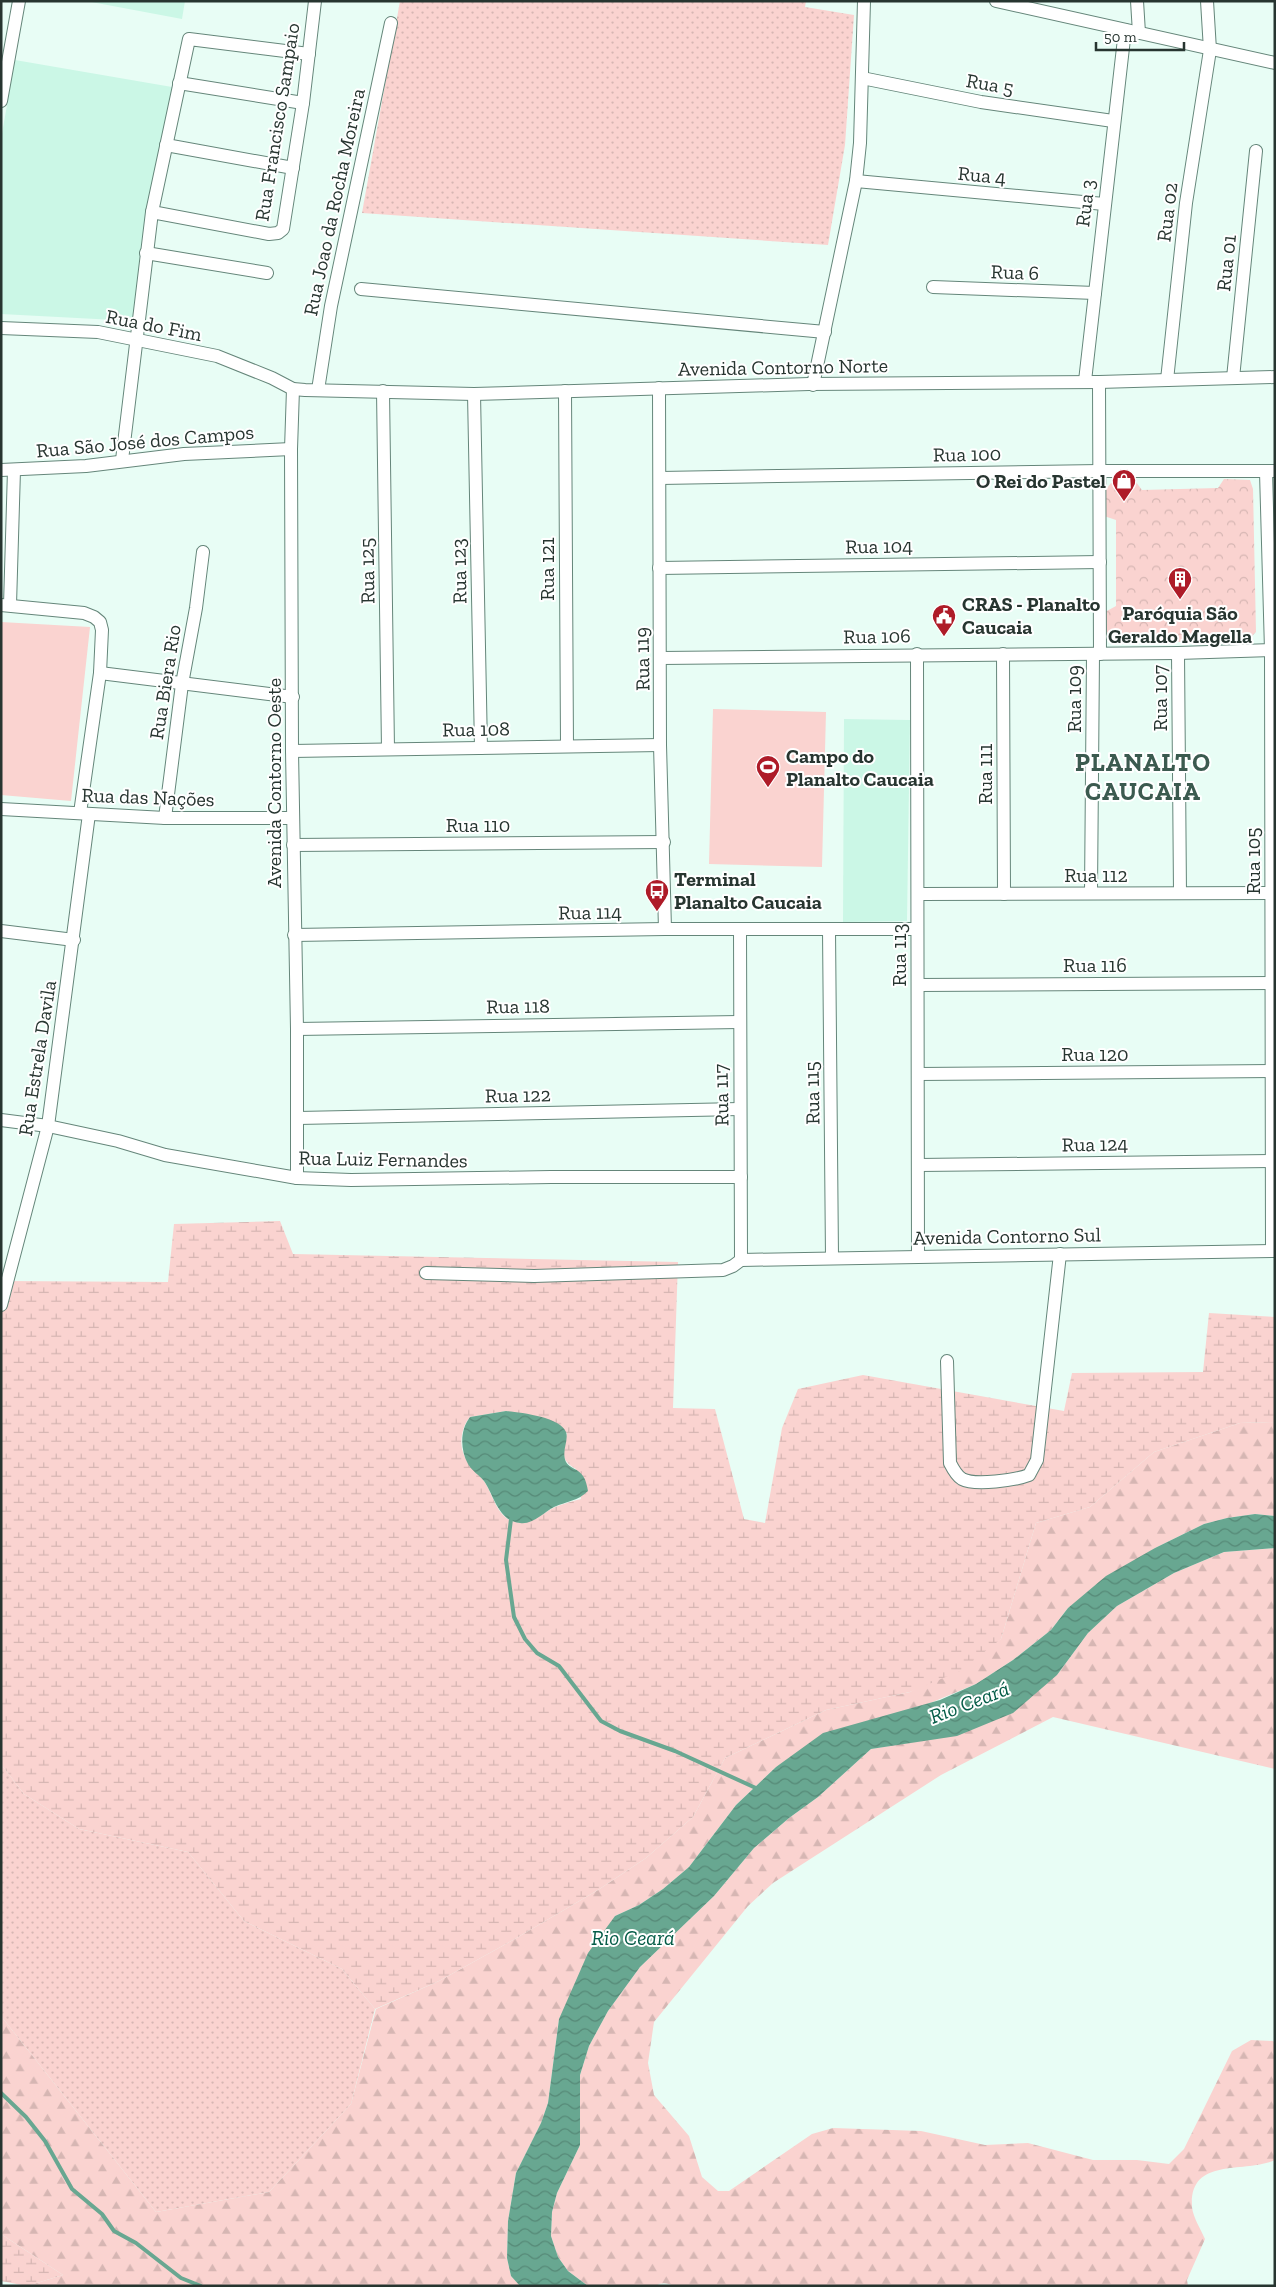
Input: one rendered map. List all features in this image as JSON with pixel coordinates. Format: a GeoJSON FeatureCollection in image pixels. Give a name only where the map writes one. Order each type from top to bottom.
{"type":"FeatureCollection","features":[{"type":"Feature","properties":{"kind":"street"},"geometry":{"type":"LineString","coordinates":[[1,101],[19,1]]}},
{"type":"Feature","properties":{"kind":"street","name":"Rua Francisco Sampaio"},"geometry":{"type":"LineString","coordinates":[[152,212],[269,234],[278,233],[283,229],[303,103],[315,1]]}},
{"type":"Feature","properties":{"kind":"street"},"geometry":{"type":"LineString","coordinates":[[813,384],[856,181],[864,1]]}},
{"type":"Feature","properties":{"kind":"street"},"geometry":{"type":"LineString","coordinates":[[996,1],[1049,7],[1125,30],[1275,63]]}},
{"type":"Feature","properties":{"kind":"street"},"geometry":{"type":"LineString","coordinates":[[1137,1],[1139,33]]}},
{"type":"Feature","properties":{"kind":"street","name":"Rua 02"},"geometry":{"type":"LineString","coordinates":[[1167,380],[1186,203],[1210,50],[1206,1]]}},
{"type":"Feature","properties":{"kind":"street","name":"Rua Joao da Rocha Moreira"},"geometry":{"type":"LineString","coordinates":[[318,390],[331,306],[391,22]]}},
{"type":"Feature","properties":{"kind":"street","name":"Rua 3"},"geometry":{"type":"LineString","coordinates":[[1085,381],[1113,121],[1125,30]]}},
{"type":"Feature","properties":{"kind":"street"},"geometry":{"type":"LineString","coordinates":[[122,460],[152,212],[189,39],[309,54]]}},
{"type":"Feature","properties":{"kind":"street","name":"Rua 5"},"geometry":{"type":"LineString","coordinates":[[862,78],[981,102],[1113,121]]}},
{"type":"Feature","properties":{"kind":"street"},"geometry":{"type":"LineString","coordinates":[[179,83],[303,103]]}},
{"type":"Feature","properties":{"kind":"street"},"geometry":{"type":"LineString","coordinates":[[166,144],[293,168]]}},
{"type":"Feature","properties":{"kind":"street","name":"Rua 01"},"geometry":{"type":"LineString","coordinates":[[1233,378],[1256,151]]}},
{"type":"Feature","properties":{"kind":"street","name":"Rua 4"},"geometry":{"type":"LineString","coordinates":[[856,181],[1104,204]]}},
{"type":"Feature","properties":{"kind":"street"},"geometry":{"type":"LineString","coordinates":[[146,253],[267,273]]}},
{"type":"Feature","properties":{"kind":"street","name":"Rua 6"},"geometry":{"type":"LineString","coordinates":[[933,287],[1095,294]]}},
{"type":"Feature","properties":{"kind":"street"},"geometry":{"type":"LineString","coordinates":[[361,289],[825,332]]}},
{"type":"Feature","properties":{"kind":"street","name":"Rua do Fim"},"geometry":{"type":"LineString","coordinates":[[1,328],[98,332],[217,356],[272,378],[293,389]]}},
{"type":"Feature","properties":{"kind":"street","name":"Avenida Contorno Norte"},"geometry":{"type":"LineString","coordinates":[[293,389],[474,394],[813,384],[1099,382],[1275,377]]}},
{"type":"Feature","properties":{"kind":"street","name":"Rua 109"},"geometry":{"type":"LineString","coordinates":[[1091,893],[1100,562],[1099,382]]}},
{"type":"Feature","properties":{"kind":"street","name":"Rua 119"},"geometry":{"type":"LineString","coordinates":[[659,388],[660,745],[665,929]]}},
{"type":"Feature","properties":{"kind":"street","name":"Avenida Contorno Oeste"},"geometry":{"type":"LineString","coordinates":[[293,389],[291,448],[292,751],[297,1029],[297,1178]]}},
{"type":"Feature","properties":{"kind":"street","name":"Rua 121"},"geometry":{"type":"LineString","coordinates":[[565,391],[567,746]]}},
{"type":"Feature","properties":{"kind":"street","name":"Rua 125"},"geometry":{"type":"LineString","coordinates":[[383,392],[388,749]]}},
{"type":"Feature","properties":{"kind":"street","name":"Rua 123"},"geometry":{"type":"LineString","coordinates":[[474,394],[481,748]]}},
{"type":"Feature","properties":{"kind":"street","name":"Rua São José dos Campos"},"geometry":{"type":"LineString","coordinates":[[7,470],[86,466],[122,460],[227,451],[291,448]]}},
{"type":"Feature","properties":{"kind":"street"},"geometry":{"type":"LineString","coordinates":[[6,605],[7,470]]}},
{"type":"Feature","properties":{"kind":"street","name":"Rua 100"},"geometry":{"type":"LineString","coordinates":[[660,478],[1099,471],[1270,472]]}},
{"type":"Feature","properties":{"kind":"street","name":"Rua 105"},"geometry":{"type":"LineString","coordinates":[[1270,472],[1273,650],[1271,1161],[1274,1251]]}},
{"type":"Feature","properties":{"kind":"street","name":"Rua Biera Rio"},"geometry":{"type":"LineString","coordinates":[[165,818],[182,684],[196,608],[203,552]]}},
{"type":"Feature","properties":{"kind":"street","name":"Rua 104"},"geometry":{"type":"LineString","coordinates":[[659,568],[1100,562]]}},
{"type":"Feature","properties":{"kind":"street","name":"Rua Estrela Davila"},"geometry":{"type":"LineString","coordinates":[[1,1305],[48,1126],[74,940],[100,673],[102,630],[100,622],[84,613],[6,605]]}},
{"type":"Feature","properties":{"kind":"street","name":"Rua 106"},"geometry":{"type":"LineString","coordinates":[[660,658],[917,654],[1178,653],[1273,650]]}},
{"type":"Feature","properties":{"kind":"street","name":"Rua 107"},"geometry":{"type":"LineString","coordinates":[[1178,653],[1180,893]]}},
{"type":"Feature","properties":{"kind":"street","name":"Rua 113"},"geometry":{"type":"LineString","coordinates":[[917,654],[918,1256]]}},
{"type":"Feature","properties":{"kind":"street","name":"Rua 111"},"geometry":{"type":"LineString","coordinates":[[1003,654],[1004,894]]}},
{"type":"Feature","properties":{"kind":"street"},"geometry":{"type":"LineString","coordinates":[[100,673],[293,697]]}},
{"type":"Feature","properties":{"kind":"street","name":"Rua 108"},"geometry":{"type":"LineString","coordinates":[[292,751],[660,745]]}},
{"type":"Feature","properties":{"kind":"street","name":"Rua das Nações"},"geometry":{"type":"LineString","coordinates":[[1,809],[165,818],[293,818]]}},
{"type":"Feature","properties":{"kind":"street","name":"Rua 110"},"geometry":{"type":"LineString","coordinates":[[293,845],[664,842]]}},
{"type":"Feature","properties":{"kind":"street","name":"Rua 112"},"geometry":{"type":"LineString","coordinates":[[918,894],[1273,893]]}},
{"type":"Feature","properties":{"kind":"street","name":"Rua 114"},"geometry":{"type":"LineString","coordinates":[[294,936],[665,929],[917,929]]}},
{"type":"Feature","properties":{"kind":"street","name":"Rua 117"},"geometry":{"type":"LineString","coordinates":[[740,929],[741,1260]]}},
{"type":"Feature","properties":{"kind":"street","name":"Rua 115"},"geometry":{"type":"LineString","coordinates":[[829,930],[832,1257]]}},
{"type":"Feature","properties":{"kind":"street"},"geometry":{"type":"LineString","coordinates":[[1,931],[74,940]]}},
{"type":"Feature","properties":{"kind":"street","name":"Rua 116"},"geometry":{"type":"LineString","coordinates":[[918,985],[1272,983]]}},
{"type":"Feature","properties":{"kind":"street","name":"Rua 118"},"geometry":{"type":"LineString","coordinates":[[297,1029],[739,1022]]}},
{"type":"Feature","properties":{"kind":"street","name":"Rua 120"},"geometry":{"type":"LineString","coordinates":[[918,1074],[1272,1071]]}},
{"type":"Feature","properties":{"kind":"street","name":"Rua 122"},"geometry":{"type":"LineString","coordinates":[[298,1118],[740,1109]]}},
{"type":"Feature","properties":{"kind":"street","name":"Rua Luiz Fernandes"},"geometry":{"type":"LineString","coordinates":[[1,1120],[48,1126],[118,1141],[165,1155],[297,1178],[361,1180],[550,1177],[741,1177]]}},
{"type":"Feature","properties":{"kind":"street","name":"Rua 124"},"geometry":{"type":"LineString","coordinates":[[919,1165],[1271,1161]]}},
{"type":"Feature","properties":{"kind":"street","name":"Avenida Contorno Sul"},"geometry":{"type":"LineString","coordinates":[[741,1260],[1274,1251]]}},
{"type":"Feature","properties":{"kind":"street"},"geometry":{"type":"LineString","coordinates":[[947,1361],[950,1463],[954,1471],[962,1479],[972,1481],[1021,1478],[1029,1475],[1037,1460],[1060,1254]]}},
{"type":"Feature","properties":{"kind":"street"},"geometry":{"type":"LineString","coordinates":[[426,1274],[534,1276],[723,1270],[741,1260]]}},
{"type":"Feature","properties":{"kind":"shaded area"},"geometry":{"type":"Polygon","coordinates":[[[86,1],[185,1],[182,19],[86,1]]]}},
{"type":"Feature","properties":{"kind":"shaded area"},"geometry":{"type":"Polygon","coordinates":[[[15,60],[172,87],[134,321],[1,314],[1,139],[15,60]]]}},
{"type":"Feature","properties":{"kind":"shaded area"},"geometry":{"type":"Polygon","coordinates":[[[844,719],[910,720],[907,921],[843,922],[844,719]]]}},
{"type":"Feature","properties":{"kind":"green space"},"geometry":{"type":"Polygon","coordinates":[[[400,1],[806,1],[805,7],[854,15],[845,145],[828,245],[362,213],[400,1]]]}},
{"type":"Feature","properties":{"kind":"green space"},"geometry":{"type":"Polygon","coordinates":[[[1224,479],[1250,480],[1253,489],[1256,632],[1246,642],[1113,642],[1105,633],[1105,612],[1116,606],[1116,520],[1104,516],[1104,492],[1111,483],[1136,482],[1142,490],[1218,488],[1224,479]]]}},
{"type":"Feature","properties":{"kind":"green space"},"geometry":{"type":"Polygon","coordinates":[[[1,622],[90,627],[71,801],[1,795],[1,622]]]}},
{"type":"Feature","properties":{"kind":"green space","name":"Campo do Planalto Caucaia"},"geometry":{"type":"Polygon","coordinates":[[[713,709],[826,712],[822,867],[709,864],[713,709]]]}},
{"type":"Feature","properties":{"kind":"green space"},"geometry":{"type":"Polygon","coordinates":[[[280,1221],[293,1254],[678,1262],[673,1408],[715,1409],[744,1519],[765,1523],[782,1428],[798,1389],[863,1375],[1064,1411],[1072,1373],[1203,1372],[1209,1313],[1275,1317],[1275,1422],[1240,1423],[1154,1452],[1090,1507],[1036,1523],[1001,1639],[960,1671],[910,1692],[826,1710],[725,1758],[693,1817],[646,1858],[598,1890],[513,1940],[439,1981],[375,2009],[342,1969],[244,1921],[188,1852],[79,1829],[24,1794],[1,1764],[1,1281],[168,1282],[174,1224],[280,1221]],[[506,1411],[470,1417],[461,1440],[462,1449],[468,1463],[484,1481],[504,1516],[516,1522],[527,1522],[555,1507],[581,1499],[576,1469],[567,1462],[564,1454],[567,1433],[506,1411]]]}},
{"type":"Feature","properties":{"kind":"green space"},"geometry":{"type":"Polygon","coordinates":[[[1275,1422],[1275,1516],[1255,1514],[1204,1524],[1155,1548],[1068,1608],[1051,1630],[1013,1660],[976,1684],[776,1767],[736,1805],[689,1867],[663,1889],[639,1905],[615,1916],[559,2019],[548,2103],[541,2123],[516,2173],[508,2221],[507,2258],[511,2276],[521,2286],[27,2286],[63,2275],[1,2234],[1,2016],[156,2212],[269,2192],[351,2104],[376,2009],[439,1981],[513,1940],[598,1890],[646,1858],[693,1817],[725,1758],[826,1710],[910,1692],[1001,1639],[1036,1523],[1090,1507],[1154,1452],[1240,1423],[1275,1422]]]}},
{"type":"Feature","properties":{"kind":"green space"},"geometry":{"type":"Polygon","coordinates":[[[1275,1548],[1275,1769],[1053,1717],[941,1775],[773,1883],[748,1906],[654,2022],[648,2063],[654,2095],[689,2136],[702,2177],[718,2191],[729,2191],[812,2134],[833,2128],[921,2131],[985,2145],[1028,2143],[1093,2160],[1137,2160],[1169,2164],[1184,2149],[1232,2051],[1251,2040],[1273,2041],[1275,2043],[1275,2160],[1209,2173],[1199,2180],[1193,2191],[1192,2207],[1195,2219],[1205,2239],[1187,2280],[1188,2286],[673,2286],[664,2283],[656,2286],[588,2286],[568,2271],[558,2257],[551,2236],[552,2212],[557,2193],[580,2145],[580,2075],[589,2046],[608,2011],[640,1967],[714,1896],[754,1848],[789,1818],[818,1797],[871,1749],[907,1743],[1057,1675],[1088,1633],[1117,1606],[1174,1573],[1224,1552],[1275,1548]]]}},
{"type":"Feature","properties":{"kind":"green space"},"geometry":{"type":"Polygon","coordinates":[[[1,1764],[24,1794],[79,1829],[188,1852],[244,1921],[342,1969],[375,2009],[351,2104],[269,2192],[156,2212],[1,2016],[1,1764]]]}},
{"type":"Feature","properties":{"kind":"green space"},"geometry":{"type":"Polygon","coordinates":[[[1,2234],[63,2275],[27,2286],[1,2281],[1,2234]]]}},
{"type":"Feature","properties":{"kind":"water"},"geometry":{"type":"Polygon","coordinates":[[[506,1411],[539,1416],[563,1427],[567,1435],[564,1454],[566,1462],[581,1474],[586,1481],[588,1491],[576,1499],[554,1507],[529,1522],[520,1523],[506,1518],[497,1506],[484,1481],[468,1464],[462,1440],[464,1428],[470,1417],[506,1411]]]}},
{"type":"Feature","properties":{"kind":"water","name":"Rio Ceará"},"geometry":{"type":"Polygon","coordinates":[[[1255,1514],[1275,1516],[1275,1548],[1224,1552],[1174,1573],[1117,1606],[1088,1633],[1057,1675],[1013,1713],[957,1736],[871,1749],[818,1797],[789,1818],[754,1848],[714,1896],[640,1967],[608,2011],[589,2046],[580,2075],[580,2145],[557,2193],[552,2212],[551,2236],[558,2257],[568,2271],[588,2286],[520,2286],[511,2276],[507,2258],[508,2221],[516,2173],[541,2123],[548,2103],[559,2019],[588,1953],[615,1916],[639,1905],[663,1889],[689,1867],[736,1805],[776,1767],[823,1733],[940,1700],[976,1684],[1013,1660],[1051,1630],[1068,1608],[1106,1576],[1155,1548],[1204,1524],[1255,1514]]]}},
{"type":"Feature","properties":{"kind":"waterway"},"geometry":{"type":"LineString","coordinates":[[511,1519],[506,1560],[514,1617],[525,1639],[537,1653],[559,1666],[601,1721],[620,1731],[675,1751],[758,1789]]}},
{"type":"Feature","properties":{"kind":"waterway"},"geometry":{"type":"LineString","coordinates":[[1,2093],[26,2117],[45,2141],[72,2189],[102,2214],[114,2231],[136,2243],[181,2278],[201,2286]]}},
{"type":"Feature","properties":{"kind":"place","name":"O Rei do Pastel"},"geometry":{"type":"Point","coordinates":[1124,502]}},
{"type":"Feature","properties":{"kind":"place","name":"Paróquia São Geraldo Magella"},"geometry":{"type":"Point","coordinates":[1180,600]}},
{"type":"Feature","properties":{"kind":"place","name":"CRAS - Planalto Caucaia"},"geometry":{"type":"Point","coordinates":[944,637]}},
{"type":"Feature","properties":{"kind":"place","name":"Campo do Planalto Caucaia"},"geometry":{"type":"Point","coordinates":[768,788]}},
{"type":"Feature","properties":{"kind":"place","name":"Terminal Planalto Caucaia"},"geometry":{"type":"Point","coordinates":[657,912]}},
{"type":"Feature","properties":{"kind":"district","name":"PLANALTO CAUCAIA"},"geometry":{"type":"Point","coordinates":[1143,776]}}]}
